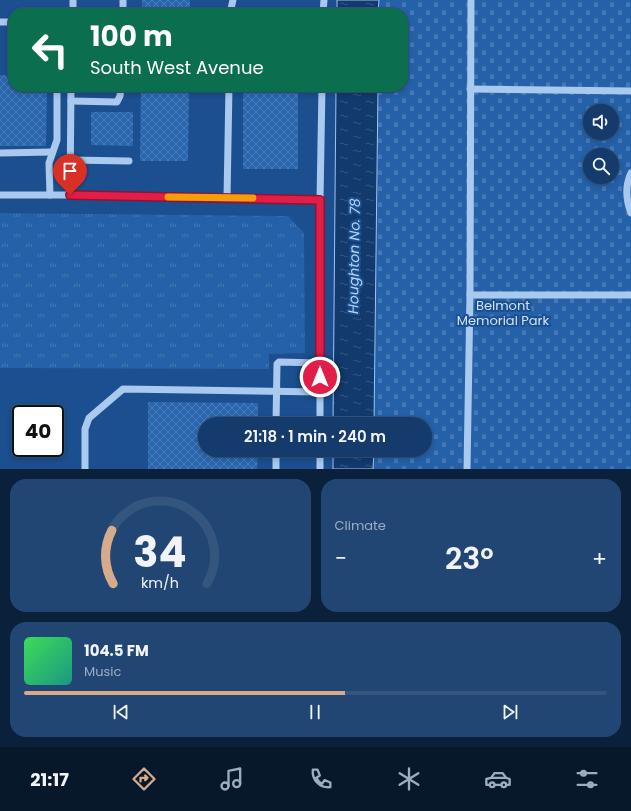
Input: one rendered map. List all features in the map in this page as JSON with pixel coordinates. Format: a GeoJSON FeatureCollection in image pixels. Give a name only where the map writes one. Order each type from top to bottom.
{"type":"FeatureCollection","features":[{"type":"Feature","properties":{"kind":"street"},"geometry":{"type":"LineString","coordinates":[[467,469],[470,294],[471,0]]}},
{"type":"Feature","properties":{"kind":"street"},"geometry":{"type":"LineString","coordinates":[[470,89],[631,92]]}},
{"type":"Feature","properties":{"kind":"street"},"geometry":{"type":"LineString","coordinates":[[50,195],[49,163],[57,140],[57,92]]}},
{"type":"Feature","properties":{"kind":"street"},"geometry":{"type":"LineString","coordinates":[[70,195],[71,92]]}},
{"type":"Feature","properties":{"kind":"street"},"geometry":{"type":"LineString","coordinates":[[71,101],[117,102],[120,92]]}},
{"type":"Feature","properties":{"kind":"street"},"geometry":{"type":"LineString","coordinates":[[227,198],[229,92]]}},
{"type":"Feature","properties":{"kind":"street"},"geometry":{"type":"LineString","coordinates":[[320,417],[320,200],[322,92]]}},
{"type":"Feature","properties":{"kind":"street"},"geometry":{"type":"LineString","coordinates":[[0,153],[52,152]]}},
{"type":"Feature","properties":{"kind":"street"},"geometry":{"type":"LineString","coordinates":[[70,160],[128,161]]}},
{"type":"Feature","properties":{"kind":"street"},"geometry":{"type":"LineString","coordinates":[[631,173],[627,191],[628,205],[631,213]]}},
{"type":"Feature","properties":{"kind":"street"},"geometry":{"type":"LineString","coordinates":[[0,195],[320,200]]}},
{"type":"Feature","properties":{"kind":"street"},"geometry":{"type":"LineString","coordinates":[[470,294],[631,296]]}},
{"type":"Feature","properties":{"kind":"street"},"geometry":{"type":"LineString","coordinates":[[276,417],[277,364],[279,362],[320,362]]}},
{"type":"Feature","properties":{"kind":"street"},"geometry":{"type":"LineString","coordinates":[[85,469],[85,429],[90,418],[123,389],[320,392]]}},
{"type":"Feature","properties":{"kind":"street"},"geometry":{"type":"LineString","coordinates":[[276,457],[276,469]]}},
{"type":"Feature","properties":{"kind":"street"},"geometry":{"type":"LineString","coordinates":[[320,457],[320,469]]}},
{"type":"Feature","properties":{"kind":"green space","name":"Belmont Memorial Park"},"geometry":{"type":"Polygon","coordinates":[[[379,0],[631,0],[631,469],[373,469],[374,457],[432,457],[432,417],[374,417],[378,92],[408,92],[408,8],[378,8],[379,0]]]}},
{"type":"Feature","properties":{"kind":"green space"},"geometry":{"type":"Polygon","coordinates":[[[0,213],[288,216],[304,233],[305,353],[269,354],[269,369],[0,368],[0,213]]]}},
{"type":"Feature","properties":{"kind":"water"},"geometry":{"type":"Polygon","coordinates":[[[337,0],[379,0],[378,8],[337,8],[337,0]]]}},
{"type":"Feature","properties":{"kind":"water","name":"Houghton No. 78"},"geometry":{"type":"Polygon","coordinates":[[[336,92],[378,92],[374,417],[333,417],[336,92]]]}},
{"type":"Feature","properties":{"kind":"water"},"geometry":{"type":"Polygon","coordinates":[[[333,457],[374,457],[373,469],[333,469],[333,457]]]}},
{"type":"Feature","properties":{"kind":"building"},"geometry":{"type":"Polygon","coordinates":[[[142,0],[190,0],[190,8],[142,8],[142,0]]]}},
{"type":"Feature","properties":{"kind":"building"},"geometry":{"type":"Polygon","coordinates":[[[0,75],[8,76],[8,92],[47,92],[46,146],[0,146],[0,75]]]}},
{"type":"Feature","properties":{"kind":"building"},"geometry":{"type":"Polygon","coordinates":[[[141,92],[189,92],[188,161],[140,161],[141,92]]]}},
{"type":"Feature","properties":{"kind":"building"},"geometry":{"type":"Polygon","coordinates":[[[243,92],[298,92],[298,169],[243,169],[243,92]]]}},
{"type":"Feature","properties":{"kind":"building"},"geometry":{"type":"Polygon","coordinates":[[[91,112],[133,112],[133,146],[91,145],[91,112]]]}},
{"type":"Feature","properties":{"kind":"building"},"geometry":{"type":"Polygon","coordinates":[[[148,402],[258,403],[258,417],[198,417],[198,457],[258,457],[257,469],[148,469],[148,402]]]}},
{"type":"Feature","properties":{"kind":"slow traffic"},"geometry":{"type":"LineString","coordinates":[[168,197],[253,198]]}},
{"type":"Feature","properties":{"kind":"route"},"geometry":{"type":"LineString","coordinates":[[70,195],[320,200],[320,377]]}}]}
